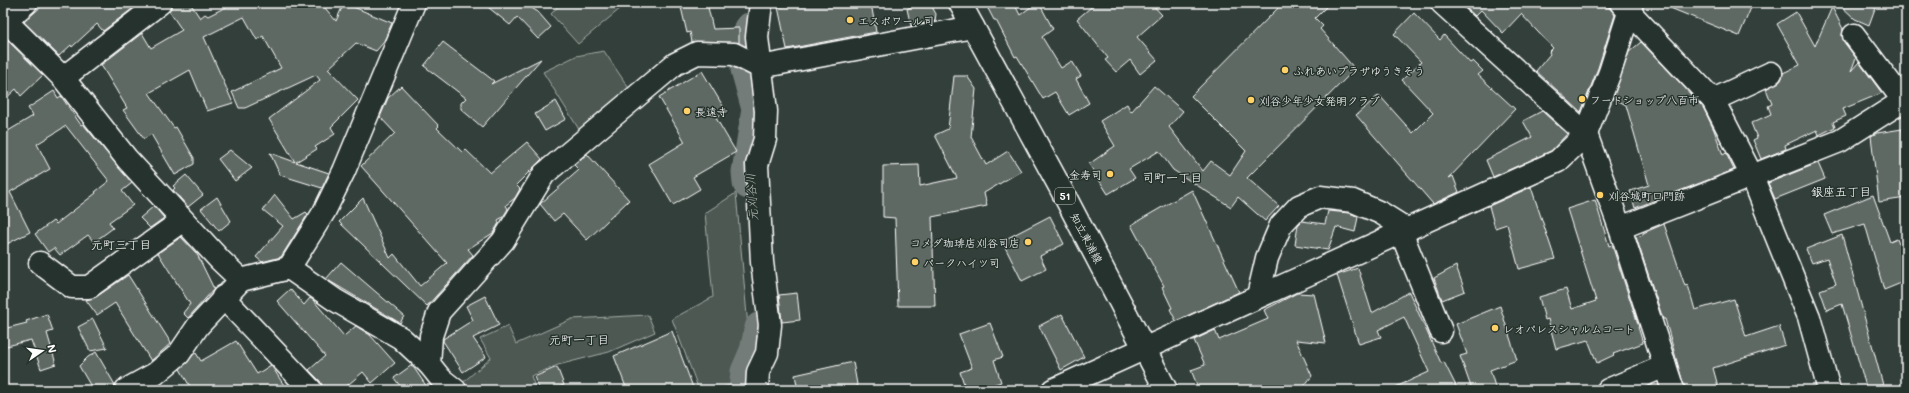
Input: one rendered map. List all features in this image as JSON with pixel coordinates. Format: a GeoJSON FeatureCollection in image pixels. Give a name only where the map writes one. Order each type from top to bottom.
{"type":"FeatureCollection","features":[{"type":"Feature","properties":{"kind":"street"},"geometry":{"type":"LineString","coordinates":[[26,3],[4,20],[63,78],[127,159],[241,280]]}},
{"type":"Feature","properties":{"kind":"street"},"geometry":{"type":"LineString","coordinates":[[63,78],[160,3]]}},
{"type":"Feature","properties":{"kind":"street"},"geometry":{"type":"LineString","coordinates":[[126,390],[158,382],[198,326],[223,297],[241,280],[288,268],[324,212],[344,171],[414,3]]}},
{"type":"Feature","properties":{"kind":"street"},"geometry":{"type":"LineString","coordinates":[[757,390],[758,372],[767,353],[770,325],[762,262],[757,165],[764,139],[766,111],[759,67],[757,37],[761,3]]}},
{"type":"Feature","properties":{"kind":"street","name":"知立東浦線"},"geometry":{"type":"LineString","coordinates":[[960,3],[1060,187],[1166,390]]}},
{"type":"Feature","properties":{"kind":"street"},"geometry":{"type":"LineString","coordinates":[[1442,3],[1586,134],[1620,228],[1673,390]]}},
{"type":"Feature","properties":{"kind":"street"},"geometry":{"type":"LineString","coordinates":[[1053,390],[1558,161],[1586,134],[1610,72],[1628,6]]}},
{"type":"Feature","properties":{"kind":"street"},"geometry":{"type":"LineString","coordinates":[[1628,6],[1713,100],[1752,176],[1809,317],[1829,390]]}},
{"type":"Feature","properties":{"kind":"street"},"geometry":{"type":"LineString","coordinates":[[429,364],[431,336],[439,312],[503,241],[544,174],[675,64],[697,53],[734,54],[759,67],[973,27]]}},
{"type":"Feature","properties":{"kind":"street"},"geometry":{"type":"LineString","coordinates":[[1620,228],[1840,141],[1905,101],[1854,35]]}},
{"type":"Feature","properties":{"kind":"street"},"geometry":{"type":"LineString","coordinates":[[1713,100],[1771,73]]}},
{"type":"Feature","properties":{"kind":"street"},"geometry":{"type":"LineString","coordinates":[[1258,296],[1267,258],[1278,231],[1299,206],[1320,196],[1353,201],[1381,213],[1405,231],[1441,331]]}},
{"type":"Feature","properties":{"kind":"street"},"geometry":{"type":"LineString","coordinates":[[40,263],[72,287],[89,287],[183,220]]}},
{"type":"Feature","properties":{"kind":"street"},"geometry":{"type":"LineString","coordinates":[[288,268],[335,300],[401,338],[455,390]]}},
{"type":"Feature","properties":{"kind":"street"},"geometry":{"type":"LineString","coordinates":[[223,297],[311,390]]}},
{"type":"Feature","properties":{"kind":"street"},"geometry":{"type":"LineString","coordinates":[[1608,390],[1665,366]]}},
{"type":"Feature","properties":{"kind":"shaded area"},"geometry":{"type":"Polygon","coordinates":[[[561,3],[627,3],[578,44],[551,14],[561,3]]]}},
{"type":"Feature","properties":{"kind":"shaded area"},"geometry":{"type":"Polygon","coordinates":[[[604,51],[630,90],[580,131],[543,72],[576,56],[604,51]]]}},
{"type":"Feature","properties":{"kind":"shaded area"},"geometry":{"type":"Polygon","coordinates":[[[736,193],[748,327],[742,381],[714,390],[699,390],[672,319],[713,297],[705,213],[736,193]]]}},
{"type":"Feature","properties":{"kind":"shaded area"},"geometry":{"type":"Polygon","coordinates":[[[648,315],[655,332],[609,352],[558,365],[531,376],[536,390],[468,390],[461,384],[491,358],[480,339],[508,326],[516,344],[572,319],[648,315]]]}},
{"type":"Feature","properties":{"kind":"building"},"geometry":{"type":"Polygon","coordinates":[[[45,3],[140,3],[103,31],[97,24],[72,47],[71,45],[59,56],[24,22],[45,3]]]}},
{"type":"Feature","properties":{"kind":"building"},"geometry":{"type":"Polygon","coordinates":[[[172,3],[190,3],[200,18],[205,14],[208,16],[234,3],[321,3],[336,21],[344,3],[392,23],[383,43],[376,51],[356,43],[328,69],[358,100],[331,127],[335,134],[315,147],[317,149],[296,162],[329,173],[322,188],[280,175],[270,153],[295,162],[269,119],[320,80],[316,75],[245,108],[239,108],[232,92],[281,68],[263,36],[257,40],[244,17],[204,37],[233,103],[207,111],[190,70],[149,93],[174,128],[176,127],[194,158],[194,164],[175,175],[151,134],[144,139],[123,110],[127,108],[101,65],[142,33],[151,48],[182,30],[169,11],[172,3]]]}},
{"type":"Feature","properties":{"kind":"building"},"geometry":{"type":"Polygon","coordinates":[[[483,3],[529,3],[527,5],[538,12],[551,27],[538,39],[517,17],[510,25],[483,3]]]}},
{"type":"Feature","properties":{"kind":"building"},"geometry":{"type":"Polygon","coordinates":[[[680,3],[707,3],[713,29],[739,28],[739,43],[692,42],[690,32],[687,33],[680,3]]]}},
{"type":"Feature","properties":{"kind":"building"},"geometry":{"type":"Polygon","coordinates":[[[798,3],[871,3],[876,32],[787,49],[778,7],[798,3]]]}},
{"type":"Feature","properties":{"kind":"building"},"geometry":{"type":"Polygon","coordinates":[[[919,3],[930,3],[936,14],[935,21],[911,26],[907,9],[919,3]]]}},
{"type":"Feature","properties":{"kind":"building"},"geometry":{"type":"Polygon","coordinates":[[[985,3],[1014,3],[1020,15],[1036,3],[1039,3],[1053,29],[1042,37],[1061,68],[1072,61],[1081,76],[1076,79],[1089,103],[1069,115],[1055,92],[1043,99],[1017,56],[1015,57],[996,20],[994,20],[985,3]]]}},
{"type":"Feature","properties":{"kind":"building"},"geometry":{"type":"Polygon","coordinates":[[[1096,3],[1151,3],[1162,15],[1137,37],[1157,60],[1140,74],[1130,60],[1116,72],[1105,60],[1108,58],[1077,19],[1096,3]]]}},
{"type":"Feature","properties":{"kind":"building","name":"ふれあいプラザゆうきそう"},"geometry":{"type":"Polygon","coordinates":[[[1283,3],[1330,3],[1315,18],[1323,26],[1320,29],[1355,69],[1247,178],[1279,206],[1265,221],[1238,197],[1231,207],[1173,170],[1159,151],[1129,169],[1135,178],[1108,194],[1089,164],[1115,146],[1100,121],[1127,104],[1131,112],[1154,86],[1183,111],[1169,127],[1203,171],[1211,161],[1230,175],[1246,151],[1191,96],[1283,3]]]}},
{"type":"Feature","properties":{"kind":"building"},"geometry":{"type":"Polygon","coordinates":[[[1466,3],[1594,3],[1610,8],[1615,15],[1598,68],[1581,112],[1536,71],[1553,48],[1521,14],[1503,33],[1481,10],[1475,16],[1464,6],[1466,3]]]}},
{"type":"Feature","properties":{"kind":"building"},"geometry":{"type":"Polygon","coordinates":[[[1658,3],[1753,3],[1739,36],[1658,3]]]}},
{"type":"Feature","properties":{"kind":"building"},"geometry":{"type":"Polygon","coordinates":[[[1838,3],[1877,3],[1869,25],[1855,19],[1838,3]]]}},
{"type":"Feature","properties":{"kind":"building"},"geometry":{"type":"Polygon","coordinates":[[[1832,7],[1843,29],[1842,36],[1844,42],[1856,58],[1851,71],[1859,62],[1882,93],[1843,109],[1846,116],[1833,122],[1835,127],[1819,135],[1817,130],[1785,145],[1786,149],[1761,159],[1753,140],[1757,138],[1751,123],[1771,114],[1768,106],[1772,104],[1766,89],[1781,80],[1783,73],[1800,65],[1777,24],[1796,12],[1815,46],[1832,7]]]}},
{"type":"Feature","properties":{"kind":"building"},"geometry":{"type":"Polygon","coordinates":[[[1414,13],[1440,40],[1444,35],[1470,63],[1473,61],[1483,71],[1478,75],[1515,109],[1449,178],[1453,176],[1459,192],[1433,204],[1356,115],[1379,95],[1413,133],[1433,113],[1402,80],[1421,62],[1394,34],[1414,13]]]}},
{"type":"Feature","properties":{"kind":"building"},"geometry":{"type":"Polygon","coordinates":[[[3,36],[43,75],[21,96],[16,89],[3,101],[3,36]]]}},
{"type":"Feature","properties":{"kind":"building"},"geometry":{"type":"Polygon","coordinates":[[[443,42],[494,81],[491,84],[541,59],[482,127],[461,109],[461,103],[466,98],[424,66],[443,42]]]}},
{"type":"Feature","properties":{"kind":"building"},"geometry":{"type":"Polygon","coordinates":[[[1641,42],[1703,107],[1714,130],[1723,155],[1726,153],[1734,170],[1635,208],[1630,191],[1649,185],[1626,105],[1613,98],[1629,52],[1641,42]]]}},
{"type":"Feature","properties":{"kind":"building"},"geometry":{"type":"Polygon","coordinates":[[[702,71],[726,111],[716,118],[736,152],[693,177],[700,189],[673,205],[649,164],[685,142],[659,97],[702,71]]]}},
{"type":"Feature","properties":{"kind":"building"},"geometry":{"type":"Polygon","coordinates":[[[954,76],[967,76],[976,89],[971,137],[986,165],[1008,151],[1021,171],[984,193],[987,206],[932,217],[935,306],[898,306],[895,218],[883,217],[883,166],[919,165],[920,186],[957,178],[935,135],[948,129],[954,76]]]}},
{"type":"Feature","properties":{"kind":"building"},"geometry":{"type":"Polygon","coordinates":[[[401,86],[439,126],[437,128],[462,152],[465,149],[490,173],[527,142],[542,159],[516,185],[520,189],[515,198],[506,205],[508,209],[503,217],[498,220],[499,223],[493,233],[468,249],[473,255],[427,306],[339,222],[363,198],[390,258],[394,254],[420,286],[447,263],[361,166],[395,133],[380,117],[388,98],[401,86]]]}},
{"type":"Feature","properties":{"kind":"building"},"geometry":{"type":"Polygon","coordinates":[[[54,91],[58,98],[61,96],[81,125],[83,124],[132,183],[122,191],[133,205],[109,222],[113,228],[94,242],[88,235],[60,255],[54,248],[48,252],[35,234],[53,221],[56,224],[109,181],[66,126],[37,144],[50,169],[10,192],[30,232],[3,246],[3,134],[33,116],[28,108],[54,91]]]}},
{"type":"Feature","properties":{"kind":"building"},"geometry":{"type":"Polygon","coordinates":[[[556,101],[566,119],[545,131],[535,114],[556,101]]]}},
{"type":"Feature","properties":{"kind":"building"},"geometry":{"type":"Polygon","coordinates":[[[1542,111],[1567,134],[1551,151],[1493,177],[1486,160],[1532,137],[1523,121],[1542,111]]]}},
{"type":"Feature","properties":{"kind":"building"},"geometry":{"type":"Polygon","coordinates":[[[1902,129],[1906,157],[1906,198],[1879,202],[1871,136],[1877,133],[1902,129]]]}},
{"type":"Feature","properties":{"kind":"building"},"geometry":{"type":"Polygon","coordinates":[[[230,150],[252,168],[235,181],[218,159],[230,150]]]}},
{"type":"Feature","properties":{"kind":"building"},"geometry":{"type":"Polygon","coordinates":[[[587,154],[629,200],[587,240],[563,214],[554,221],[540,204],[579,170],[574,165],[587,154]]]}},
{"type":"Feature","properties":{"kind":"building"},"geometry":{"type":"Polygon","coordinates":[[[1818,163],[1825,179],[1775,199],[1768,183],[1818,163]]]}},
{"type":"Feature","properties":{"kind":"building"},"geometry":{"type":"Polygon","coordinates":[[[186,175],[203,195],[188,207],[173,190],[175,188],[173,186],[186,175]]]}},
{"type":"Feature","properties":{"kind":"building"},"geometry":{"type":"Polygon","coordinates":[[[1531,187],[1555,259],[1519,269],[1507,224],[1495,228],[1489,206],[1531,187]]]}},
{"type":"Feature","properties":{"kind":"building"},"geometry":{"type":"Polygon","coordinates":[[[1192,190],[1239,292],[1176,321],[1170,309],[1172,308],[1162,287],[1164,286],[1131,225],[1192,190]]]}},
{"type":"Feature","properties":{"kind":"building"},"geometry":{"type":"Polygon","coordinates":[[[275,195],[294,219],[306,212],[308,214],[281,257],[262,262],[256,257],[283,226],[263,210],[275,195]]]}},
{"type":"Feature","properties":{"kind":"building"},"geometry":{"type":"Polygon","coordinates":[[[1873,195],[1890,242],[1897,239],[1906,263],[1906,281],[1884,290],[1865,224],[1832,234],[1824,215],[1873,195]]]}},
{"type":"Feature","properties":{"kind":"building"},"geometry":{"type":"Polygon","coordinates":[[[217,197],[231,221],[219,231],[201,209],[217,197]]]}},
{"type":"Feature","properties":{"kind":"building"},"geometry":{"type":"Polygon","coordinates":[[[1595,200],[1609,246],[1612,245],[1643,343],[1613,354],[1614,355],[1597,363],[1588,340],[1556,349],[1548,319],[1545,320],[1539,297],[1566,289],[1572,309],[1596,301],[1567,209],[1595,200]]]}},
{"type":"Feature","properties":{"kind":"building"},"geometry":{"type":"Polygon","coordinates":[[[154,206],[164,218],[150,228],[140,218],[154,206]]]}},
{"type":"Feature","properties":{"kind":"building"},"geometry":{"type":"Polygon","coordinates":[[[1328,211],[1350,213],[1358,217],[1355,232],[1336,227],[1328,250],[1295,245],[1298,225],[1302,221],[1325,224],[1328,211]]]}},
{"type":"Feature","properties":{"kind":"building"},"geometry":{"type":"Polygon","coordinates":[[[1050,216],[1064,244],[1040,256],[1046,269],[1022,281],[1002,241],[1050,216]]]}},
{"type":"Feature","properties":{"kind":"building"},"geometry":{"type":"Polygon","coordinates":[[[1664,224],[1685,286],[1688,285],[1695,310],[1734,299],[1746,337],[1779,326],[1785,345],[1713,368],[1719,390],[1685,390],[1665,319],[1663,319],[1636,237],[1664,224]]]}},
{"type":"Feature","properties":{"kind":"building"},"geometry":{"type":"Polygon","coordinates":[[[1842,235],[1883,385],[1867,390],[1842,304],[1827,310],[1820,290],[1836,284],[1827,258],[1812,263],[1806,249],[1842,235]]]}},
{"type":"Feature","properties":{"kind":"building"},"geometry":{"type":"Polygon","coordinates":[[[181,237],[197,254],[214,289],[188,318],[183,313],[190,304],[158,253],[181,237]]]}},
{"type":"Feature","properties":{"kind":"building"},"geometry":{"type":"Polygon","coordinates":[[[341,262],[404,316],[400,323],[326,279],[341,262]]]}},
{"type":"Feature","properties":{"kind":"building"},"geometry":{"type":"Polygon","coordinates":[[[1456,266],[1465,291],[1442,300],[1434,278],[1456,266]]]}},
{"type":"Feature","properties":{"kind":"building"},"geometry":{"type":"Polygon","coordinates":[[[1358,268],[1372,313],[1409,292],[1441,363],[1444,362],[1458,390],[1389,390],[1429,372],[1404,317],[1378,330],[1381,337],[1359,344],[1337,275],[1358,268]]]}},
{"type":"Feature","properties":{"kind":"building"},"geometry":{"type":"Polygon","coordinates":[[[128,275],[171,343],[151,361],[115,303],[97,315],[86,300],[96,297],[128,275]]]}},
{"type":"Feature","properties":{"kind":"building"},"geometry":{"type":"Polygon","coordinates":[[[290,289],[304,305],[310,298],[313,300],[344,336],[356,326],[370,335],[395,363],[372,383],[363,372],[342,390],[324,390],[320,381],[309,370],[325,356],[277,301],[290,289]]]}},
{"type":"Feature","properties":{"kind":"building"},"geometry":{"type":"Polygon","coordinates":[[[797,293],[800,320],[782,322],[779,295],[797,293]]]}},
{"type":"Feature","properties":{"kind":"building"},"geometry":{"type":"Polygon","coordinates":[[[1297,293],[1314,294],[1326,343],[1296,340],[1312,376],[1301,390],[1199,390],[1191,370],[1205,365],[1194,340],[1215,330],[1219,340],[1268,319],[1264,310],[1297,293]]]}},
{"type":"Feature","properties":{"kind":"building"},"geometry":{"type":"Polygon","coordinates":[[[485,296],[499,325],[473,338],[486,357],[463,372],[443,339],[473,320],[466,306],[485,296]]]}},
{"type":"Feature","properties":{"kind":"building"},"geometry":{"type":"Polygon","coordinates":[[[1500,306],[1517,360],[1490,370],[1496,390],[1472,390],[1460,356],[1467,354],[1456,324],[1500,306]]]}},
{"type":"Feature","properties":{"kind":"building"},"geometry":{"type":"Polygon","coordinates":[[[47,314],[53,331],[47,333],[56,364],[41,369],[31,340],[3,347],[3,329],[27,323],[26,321],[47,314]]]}},
{"type":"Feature","properties":{"kind":"building"},"geometry":{"type":"Polygon","coordinates":[[[1062,314],[1084,357],[1061,370],[1039,326],[1062,314]]]}},
{"type":"Feature","properties":{"kind":"building"},"geometry":{"type":"Polygon","coordinates":[[[93,319],[107,348],[90,351],[78,327],[93,319]]]}},
{"type":"Feature","properties":{"kind":"building"},"geometry":{"type":"Polygon","coordinates":[[[990,323],[1003,357],[994,360],[1001,382],[977,390],[966,390],[960,372],[972,368],[959,334],[990,323]]]}},
{"type":"Feature","properties":{"kind":"building"},"geometry":{"type":"Polygon","coordinates":[[[672,331],[694,390],[627,390],[614,356],[672,331]]]}},
{"type":"Feature","properties":{"kind":"building"},"geometry":{"type":"Polygon","coordinates":[[[236,341],[257,374],[271,365],[287,390],[192,390],[180,369],[196,353],[201,361],[236,341]]]}},
{"type":"Feature","properties":{"kind":"building"},"geometry":{"type":"Polygon","coordinates":[[[96,352],[115,385],[114,390],[93,390],[79,366],[88,357],[96,352]]]}},
{"type":"Feature","properties":{"kind":"building"},"geometry":{"type":"Polygon","coordinates":[[[853,362],[858,390],[798,390],[795,375],[853,362]]]}},
{"type":"Feature","properties":{"kind":"building"},"geometry":{"type":"Polygon","coordinates":[[[412,365],[429,390],[403,390],[394,378],[412,365]]]}},
{"type":"Feature","properties":{"kind":"building"},"geometry":{"type":"Polygon","coordinates":[[[557,367],[564,385],[552,390],[540,390],[534,377],[557,367]]]}},
{"type":"Feature","properties":{"kind":"waterway","name":"元刈谷川"},"geometry":{"type":"LineString","coordinates":[[749,183],[748,172],[758,109],[747,69],[750,29]]}},
{"type":"Feature","properties":{"kind":"waterway","name":"元刈谷川"},"geometry":{"type":"LineString","coordinates":[[745,390],[747,372],[756,351],[761,328]]}},
{"type":"Feature","properties":{"kind":"place","name":"エスポワール司"},"geometry":{"type":"Point","coordinates":[850,20]}},
{"type":"Feature","properties":{"kind":"place","name":"ふれあいプラザゆうきそう"},"geometry":{"type":"Point","coordinates":[1285,70]}},
{"type":"Feature","properties":{"kind":"place","name":"フードショップ八百市"},"geometry":{"type":"Point","coordinates":[1582,99]}},
{"type":"Feature","properties":{"kind":"place","name":"刈谷少年少女発明クラブ"},"geometry":{"type":"Point","coordinates":[1251,100]}},
{"type":"Feature","properties":{"kind":"place","name":"長遠寺"},"geometry":{"type":"Point","coordinates":[687,111]}},
{"type":"Feature","properties":{"kind":"place","name":"金寿司"},"geometry":{"type":"Point","coordinates":[1110,174]}},
{"type":"Feature","properties":{"kind":"place","name":"刈谷城町口門跡"},"geometry":{"type":"Point","coordinates":[1600,195]}},
{"type":"Feature","properties":{"kind":"place","name":"コメダ珈琲店刈谷司店"},"geometry":{"type":"Point","coordinates":[1028,242]}},
{"type":"Feature","properties":{"kind":"place","name":"パークハイツ司"},"geometry":{"type":"Point","coordinates":[915,262]}},
{"type":"Feature","properties":{"kind":"place","name":"レオパレスシャルムコート"},"geometry":{"type":"Point","coordinates":[1495,328]}},
{"type":"Feature","properties":{"kind":"district","name":"司町一丁目"},"geometry":{"type":"Point","coordinates":[1172,177]}},
{"type":"Feature","properties":{"kind":"district","name":"銀座五丁目"},"geometry":{"type":"Point","coordinates":[1841,191]}},
{"type":"Feature","properties":{"kind":"district","name":"元町三丁目"},"geometry":{"type":"Point","coordinates":[121,244]}},
{"type":"Feature","properties":{"kind":"district","name":"元町一丁目"},"geometry":{"type":"Point","coordinates":[579,339]}}]}
